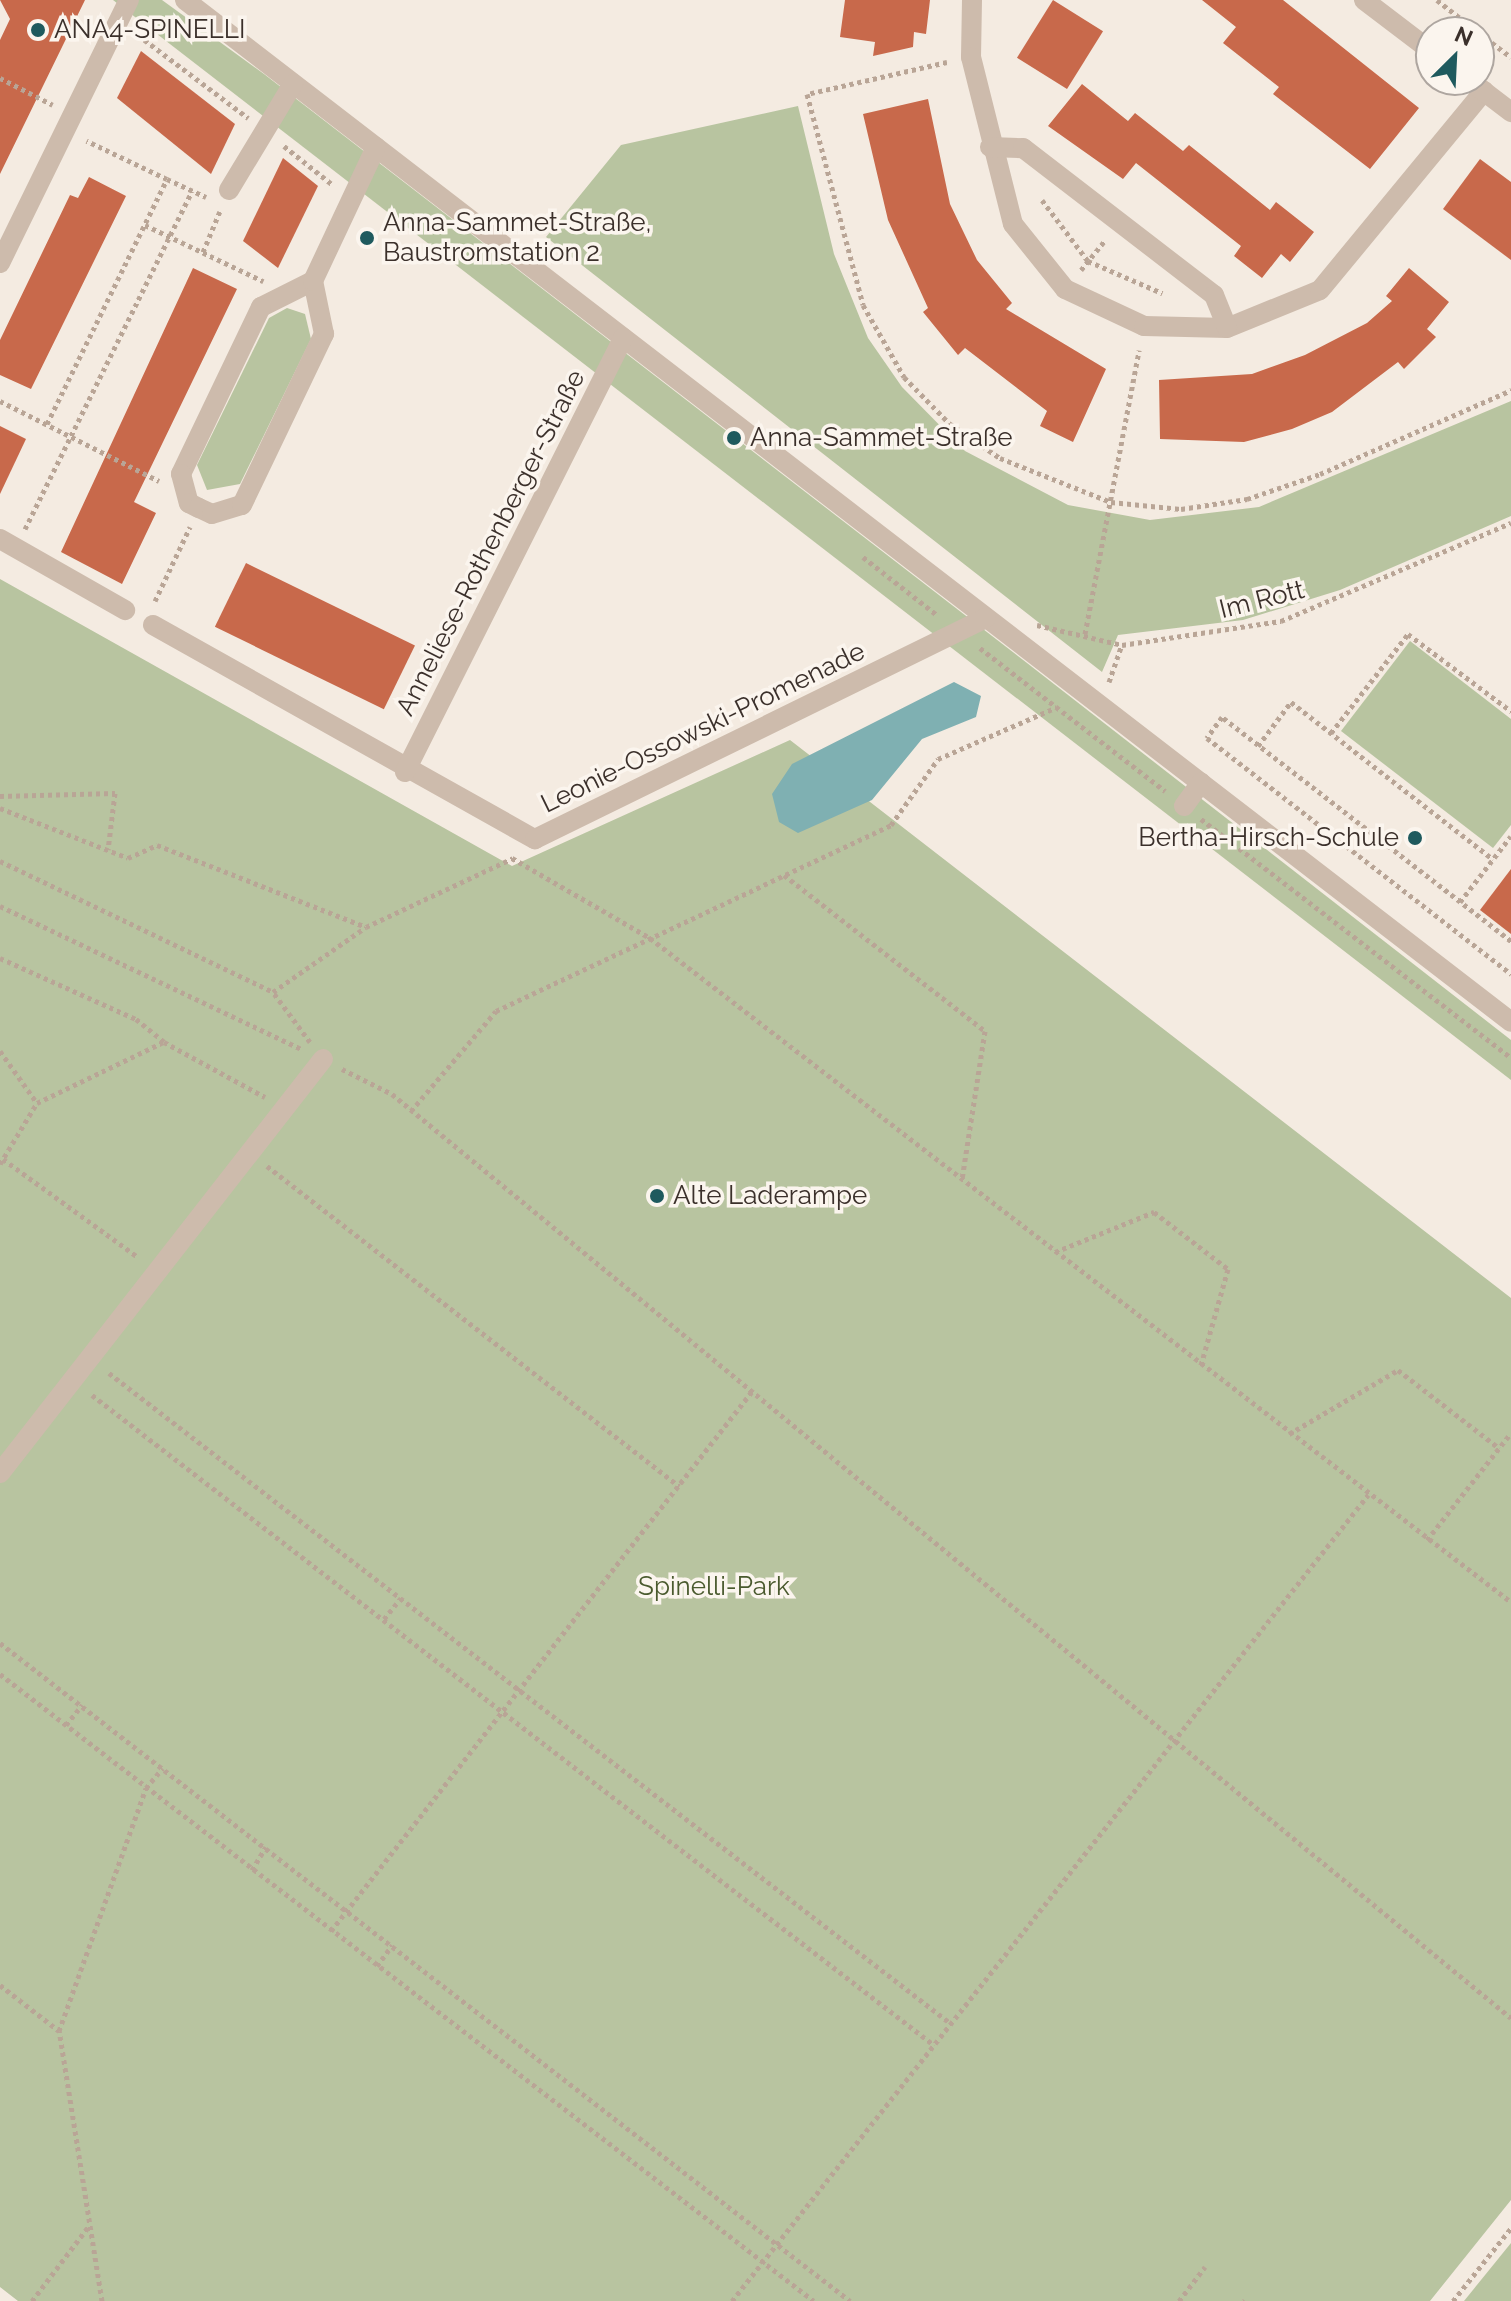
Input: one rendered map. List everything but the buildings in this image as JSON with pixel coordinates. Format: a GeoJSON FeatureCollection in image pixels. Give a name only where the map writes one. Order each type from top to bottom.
{"type":"FeatureCollection","features":[{"type":"Feature","properties":{"kind":"street"},"geometry":{"type":"LineString","coordinates":[[0,263],[129,0]]}},
{"type":"Feature","properties":{"kind":"street"},"geometry":{"type":"LineString","coordinates":[[185,0],[1511,1022]]}},
{"type":"Feature","properties":{"kind":"street"},"geometry":{"type":"LineString","coordinates":[[972,0],[971,57],[990,147],[1013,224],[1065,289],[1144,326],[1227,328],[1330,282],[1469,96]]}},
{"type":"Feature","properties":{"kind":"street"},"geometry":{"type":"LineString","coordinates":[[1364,0],[1415,39]]}},
{"type":"Feature","properties":{"kind":"street"},"geometry":{"type":"LineString","coordinates":[[229,190],[263,129],[293,84]]}},
{"type":"Feature","properties":{"kind":"street"},"geometry":{"type":"LineString","coordinates":[[1489,96],[1511,112]]}},
{"type":"Feature","properties":{"kind":"street"},"geometry":{"type":"LineString","coordinates":[[313,281],[261,307],[181,474],[184,487],[199,508],[212,514],[242,505],[324,334],[313,281],[376,147]]}},
{"type":"Feature","properties":{"kind":"street"},"geometry":{"type":"LineString","coordinates":[[990,147],[1023,148],[1214,295],[1227,328]]}},
{"type":"Feature","properties":{"kind":"street","name":"Anneliese-Rothenberger-Straße"},"geometry":{"type":"LineString","coordinates":[[405,772],[623,338]]}},
{"type":"Feature","properties":{"kind":"street"},"geometry":{"type":"LineString","coordinates":[[8,544],[125,610]]}},
{"type":"Feature","properties":{"kind":"street","name":"Leonie-Ossowski-Promenade"},"geometry":{"type":"LineString","coordinates":[[152,616],[405,772],[535,839],[986,618]]}},
{"type":"Feature","properties":{"kind":"street"},"geometry":{"type":"LineString","coordinates":[[1184,806],[1201,783]]}},
{"type":"Feature","properties":{"kind":"street"},"geometry":{"type":"LineString","coordinates":[[0,1473],[323,1059]]}},
{"type":"Feature","properties":{"kind":"path"},"geometry":{"type":"LineString","coordinates":[[1437,0],[1458,16]]}},
{"type":"Feature","properties":{"kind":"path"},"geometry":{"type":"LineString","coordinates":[[119,21],[263,129],[351,200]]}},
{"type":"Feature","properties":{"kind":"path"},"geometry":{"type":"LineString","coordinates":[[1495,44],[1511,57]]}},
{"type":"Feature","properties":{"kind":"path"},"geometry":{"type":"LineString","coordinates":[[971,57],[807,94],[838,233],[863,305],[904,377],[949,423],[1000,458],[1111,502],[1181,509],[1247,499],[1511,390]]}},
{"type":"Feature","properties":{"kind":"path"},"geometry":{"type":"LineString","coordinates":[[0,78],[68,123],[167,179],[223,204],[203,252]]}},
{"type":"Feature","properties":{"kind":"path"},"geometry":{"type":"LineString","coordinates":[[47,424],[167,179]]}},
{"type":"Feature","properties":{"kind":"path"},"geometry":{"type":"LineString","coordinates":[[8,544],[72,437],[192,191]]}},
{"type":"Feature","properties":{"kind":"path"},"geometry":{"type":"LineString","coordinates":[[1042,200],[1088,261],[1162,293]]}},
{"type":"Feature","properties":{"kind":"path"},"geometry":{"type":"LineString","coordinates":[[1065,289],[1119,223]]}},
{"type":"Feature","properties":{"kind":"path"},"geometry":{"type":"LineString","coordinates":[[145,225],[269,283],[276,300]]}},
{"type":"Feature","properties":{"kind":"path"},"geometry":{"type":"LineString","coordinates":[[1085,634],[1144,326]]}},
{"type":"Feature","properties":{"kind":"path"},"geometry":{"type":"LineString","coordinates":[[0,401],[184,487]]}},
{"type":"Feature","properties":{"kind":"path"},"geometry":{"type":"LineString","coordinates":[[152,616],[199,508]]}},
{"type":"Feature","properties":{"kind":"path","name":"Im Rott"},"geometry":{"type":"LineString","coordinates":[[1012,637],[1034,624],[1122,645],[1281,621],[1511,523]]}},
{"type":"Feature","properties":{"kind":"path"},"geometry":{"type":"LineString","coordinates":[[1331,733],[1408,634],[1511,711]]}},
{"type":"Feature","properties":{"kind":"path"},"geometry":{"type":"LineString","coordinates":[[1094,701],[1122,645]]}},
{"type":"Feature","properties":{"kind":"path"},"geometry":{"type":"LineString","coordinates":[[981,649],[1511,1058]]}},
{"type":"Feature","properties":{"kind":"path"},"geometry":{"type":"LineString","coordinates":[[1258,746],[1291,702],[1493,859]]}},
{"type":"Feature","properties":{"kind":"path"},"geometry":{"type":"LineString","coordinates":[[411,1111],[496,1011],[891,825],[938,759],[1056,707]]}},
{"type":"Feature","properties":{"kind":"path"},"geometry":{"type":"LineString","coordinates":[[1511,941],[1222,717],[1207,738],[1511,974]]}},
{"type":"Feature","properties":{"kind":"path"},"geometry":{"type":"LineString","coordinates":[[0,796],[115,793],[108,850]]}},
{"type":"Feature","properties":{"kind":"path"},"geometry":{"type":"LineString","coordinates":[[0,808],[128,858],[157,845],[366,927]]}},
{"type":"Feature","properties":{"kind":"path"},"geometry":{"type":"LineString","coordinates":[[1460,902],[1511,836]]}},
{"type":"Feature","properties":{"kind":"path"},"geometry":{"type":"LineString","coordinates":[[273,992],[366,927],[512,858],[650,938],[1368,1495],[1511,1602]]}},
{"type":"Feature","properties":{"kind":"path"},"geometry":{"type":"LineString","coordinates":[[0,861],[273,992],[323,1059]]}},
{"type":"Feature","properties":{"kind":"path"},"geometry":{"type":"LineString","coordinates":[[784,875],[985,1031],[962,1179]]}},
{"type":"Feature","properties":{"kind":"path"},"geometry":{"type":"LineString","coordinates":[[0,906],[323,1059],[411,1111],[1511,2018]]}},
{"type":"Feature","properties":{"kind":"path"},"geometry":{"type":"LineString","coordinates":[[0,958],[136,1019],[164,1042],[283,1110]]}},
{"type":"Feature","properties":{"kind":"path"},"geometry":{"type":"LineString","coordinates":[[158,1272],[2,1161],[37,1103],[164,1042]]}},
{"type":"Feature","properties":{"kind":"path"},"geometry":{"type":"LineString","coordinates":[[0,1051],[37,1103]]}},
{"type":"Feature","properties":{"kind":"path"},"geometry":{"type":"LineString","coordinates":[[251,1153],[679,1486]]}},
{"type":"Feature","properties":{"kind":"path"},"geometry":{"type":"LineString","coordinates":[[1055,1252],[1154,1212],[1228,1269],[1201,1365]]}},
{"type":"Feature","properties":{"kind":"path"},"geometry":{"type":"LineString","coordinates":[[89,1358],[523,1690],[950,2023]]}},
{"type":"Feature","properties":{"kind":"path"},"geometry":{"type":"LineString","coordinates":[[1289,1434],[1398,1370],[1499,1448]]}},
{"type":"Feature","properties":{"kind":"path"},"geometry":{"type":"LineString","coordinates":[[72,1380],[934,2045]]}},
{"type":"Feature","properties":{"kind":"path"},"geometry":{"type":"LineString","coordinates":[[331,1931],[523,1690],[753,1390]]}},
{"type":"Feature","properties":{"kind":"path"},"geometry":{"type":"LineString","coordinates":[[1427,1540],[1511,1433]]}},
{"type":"Feature","properties":{"kind":"path"},"geometry":{"type":"LineString","coordinates":[[732,2301],[1368,1495]]}},
{"type":"Feature","properties":{"kind":"path"},"geometry":{"type":"LineString","coordinates":[[384,1619],[401,1598]]}},
{"type":"Feature","properties":{"kind":"path"},"geometry":{"type":"LineString","coordinates":[[0,1643],[850,2301]]}},
{"type":"Feature","properties":{"kind":"path"},"geometry":{"type":"LineString","coordinates":[[0,1674],[814,2301]]}},
{"type":"Feature","properties":{"kind":"path"},"geometry":{"type":"LineString","coordinates":[[66,1725],[82,1705]]}},
{"type":"Feature","properties":{"kind":"path"},"geometry":{"type":"LineString","coordinates":[[102,2301],[59,2031],[146,1788],[163,1768]]}},
{"type":"Feature","properties":{"kind":"path"},"geometry":{"type":"LineString","coordinates":[[251,1870],[266,1847]]}},
{"type":"Feature","properties":{"kind":"path"},"geometry":{"type":"LineString","coordinates":[[377,1966],[392,1945]]}},
{"type":"Feature","properties":{"kind":"path"},"geometry":{"type":"LineString","coordinates":[[0,1985],[59,2031]]}},
{"type":"Feature","properties":{"kind":"path"},"geometry":{"type":"LineString","coordinates":[[32,2301],[89,2225]]}},
{"type":"Feature","properties":{"kind":"path"},"geometry":{"type":"LineString","coordinates":[[1453,2301],[1511,2228]]}},
{"type":"Feature","properties":{"kind":"path"},"geometry":{"type":"LineString","coordinates":[[1179,2301],[1205,2267]]}},
{"type":"Feature","properties":{"kind":"green space"},"geometry":{"type":"Polygon","coordinates":[[[113,0],[162,0],[264,74],[1027,663],[1511,1040],[1511,1080],[113,0]]]}},
{"type":"Feature","properties":{"kind":"green space"},"geometry":{"type":"Polygon","coordinates":[[[798,106],[834,254],[868,338],[902,387],[965,451],[1068,505],[1150,520],[1259,507],[1511,401],[1511,516],[1340,590],[1243,620],[1118,635],[1102,672],[546,237],[621,145],[798,106]]]}},
{"type":"Feature","properties":{"kind":"green space"},"geometry":{"type":"Polygon","coordinates":[[[287,308],[305,314],[311,339],[240,484],[207,490],[197,465],[269,318],[287,308]]]}},
{"type":"Feature","properties":{"kind":"green space","name":"Spinelli-Park"},"geometry":{"type":"Polygon","coordinates":[[[0,579],[512,866],[790,740],[1511,1298],[1511,2200],[1430,2301],[18,2301],[0,2287],[0,579]]]}},
{"type":"Feature","properties":{"kind":"green space"},"geometry":{"type":"Polygon","coordinates":[[[1410,641],[1511,719],[1511,825],[1493,848],[1341,731],[1410,641]]]}},
{"type":"Feature","properties":{"kind":"green space"},"geometry":{"type":"Polygon","coordinates":[[[1511,2243],[1511,2301],[1464,2301],[1511,2243]]]}},
{"type":"Feature","properties":{"kind":"water"},"geometry":{"type":"Polygon","coordinates":[[[954,682],[981,696],[976,717],[922,739],[872,800],[798,833],[779,822],[772,794],[792,764],[954,682]]]}},
{"type":"Feature","properties":{"kind":"place","name":"ANA4-SPINELLI"},"geometry":{"type":"Point","coordinates":[38,30]}},
{"type":"Feature","properties":{"kind":"place","name":"Anna-Sammet-Straße, Baustromstation 2"},"geometry":{"type":"Point","coordinates":[367,238]}},
{"type":"Feature","properties":{"kind":"place","name":"Anna-Sammet-Straße"},"geometry":{"type":"Point","coordinates":[734,438]}},
{"type":"Feature","properties":{"kind":"place","name":"Bertha-Hirsch-Schule"},"geometry":{"type":"Point","coordinates":[1415,838]}},
{"type":"Feature","properties":{"kind":"place","name":"Alte Laderampe"},"geometry":{"type":"Point","coordinates":[657,1196]}}]}
